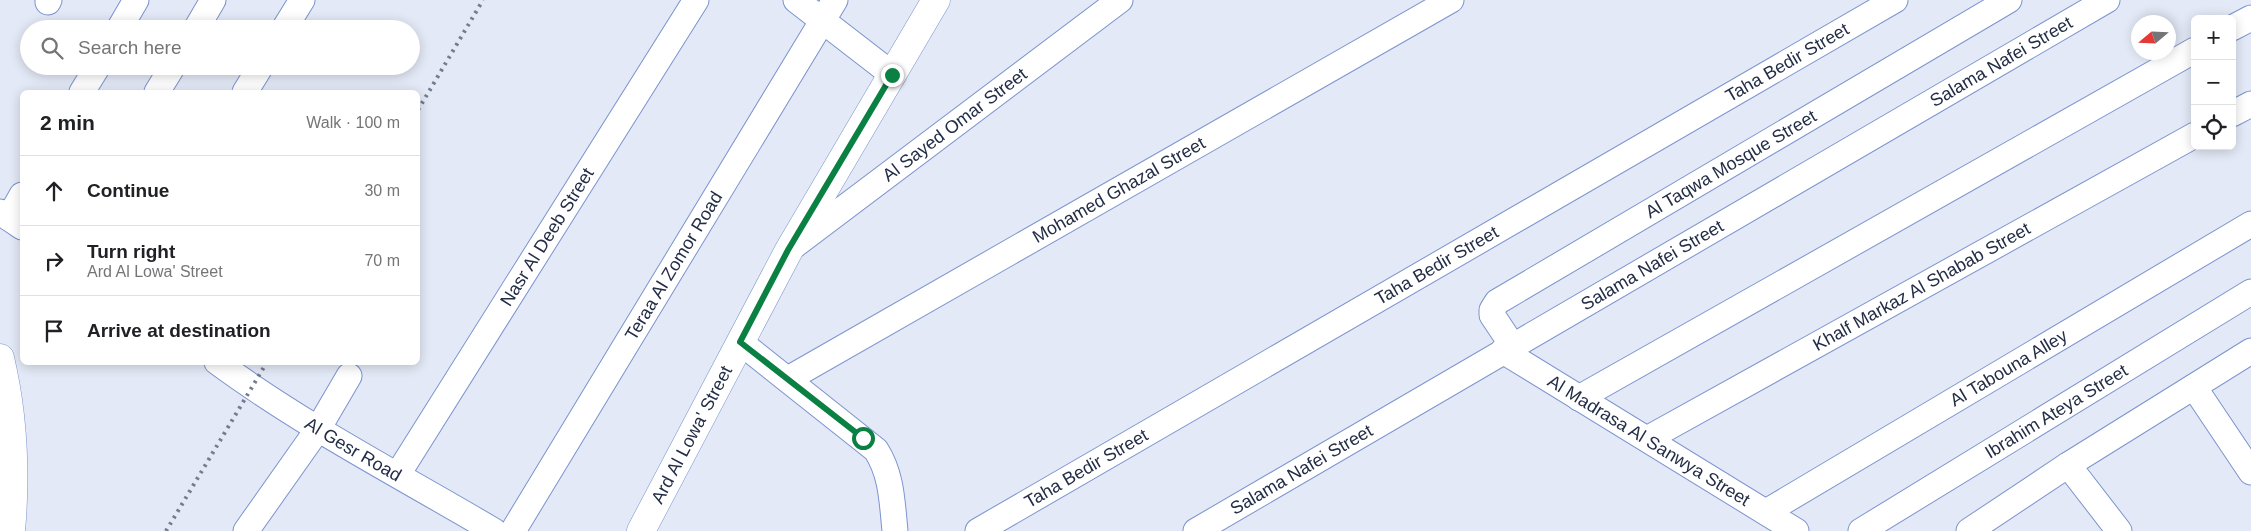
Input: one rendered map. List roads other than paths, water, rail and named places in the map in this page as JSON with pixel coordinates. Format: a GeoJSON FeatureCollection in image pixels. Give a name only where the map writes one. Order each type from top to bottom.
{"type":"FeatureCollection","features":[{"type":"Feature","properties":{"kind":"street"},"geometry":{"type":"LineString","coordinates":[[124,20],[136,0]]}},
{"type":"Feature","properties":{"kind":"street"},"geometry":{"type":"LineString","coordinates":[[201,20],[213,0]]}},
{"type":"Feature","properties":{"kind":"street"},"geometry":{"type":"LineString","coordinates":[[290,20],[302,0]]}},
{"type":"Feature","properties":{"kind":"street","name":"Nasr Al Deeb Street"},"geometry":{"type":"LineString","coordinates":[[398,474],[696,0]]}},
{"type":"Feature","properties":{"kind":"street"},"geometry":{"type":"LineString","coordinates":[[796,0],[828,10],[892,75]]}},
{"type":"Feature","properties":{"kind":"street","name":"Ard Al Lowa' Street"},"geometry":{"type":"LineString","coordinates":[[641,531],[788,250],[936,0]]}},
{"type":"Feature","properties":{"kind":"street","name":"Al Sayed Omar Street"},"geometry":{"type":"LineString","coordinates":[[788,250],[1120,0]]}},
{"type":"Feature","properties":{"kind":"street","name":"Mohamed Ghazal Street"},"geometry":{"type":"LineString","coordinates":[[788,380],[1451,0]]}},
{"type":"Feature","properties":{"kind":"street","name":"Taha Bedir Street"},"geometry":{"type":"LineString","coordinates":[[978,531],[1895,0]]}},
{"type":"Feature","properties":{"kind":"street","name":"Al Taqwa Mosque Street"},"geometry":{"type":"LineString","coordinates":[[1508,348],[1492,315],[1492,310],[1497,302],[2008,0]]}},
{"type":"Feature","properties":{"kind":"street","name":"Salama Nafei Street"},"geometry":{"type":"LineString","coordinates":[[1196,531],[2107,0]]}},
{"type":"Feature","properties":{"kind":"street","name":"Teraa Al Zomor Road"},"geometry":{"type":"LineString","coordinates":[[513,531],[828,10]]}},
{"type":"Feature","properties":{"kind":"street"},"geometry":{"type":"LineString","coordinates":[[2236,26],[2251,18]]}},
{"type":"Feature","properties":{"kind":"street"},"geometry":{"type":"LineString","coordinates":[[1579,398],[2191,52]]}},
{"type":"Feature","properties":{"kind":"street"},"geometry":{"type":"LineString","coordinates":[[83,90],[92,75]]}},
{"type":"Feature","properties":{"kind":"street"},"geometry":{"type":"LineString","coordinates":[[158,90],[167,75]]}},
{"type":"Feature","properties":{"kind":"street"},"geometry":{"type":"LineString","coordinates":[[246,90],[255,75]]}},
{"type":"Feature","properties":{"kind":"street"},"geometry":{"type":"LineString","coordinates":[[2236,112],[2251,104]]}},
{"type":"Feature","properties":{"kind":"street","name":"Khalf Markaz Al Shabab Street"},"geometry":{"type":"LineString","coordinates":[[1647,439],[2191,137]]}},
{"type":"Feature","properties":{"kind":"street"},"geometry":{"type":"LineString","coordinates":[[11,219],[20,199]]}},
{"type":"Feature","properties":{"kind":"street","name":"Al Tabouna Alley"},"geometry":{"type":"LineString","coordinates":[[1766,512],[2251,224]]}},
{"type":"Feature","properties":{"kind":"street","name":"Ibrahim Ateya Street"},"geometry":{"type":"LineString","coordinates":[[1861,531],[2251,292]]}},
{"type":"Feature","properties":{"kind":"street"},"geometry":{"type":"LineString","coordinates":[[740,342],[876,450],[886,464],[890,482],[895,531]]}},
{"type":"Feature","properties":{"kind":"street","name":"Al Madrasa Al Sanwya Street"},"geometry":{"type":"LineString","coordinates":[[1508,348],[1579,398],[1796,531]]}},
{"type":"Feature","properties":{"kind":"street"},"geometry":{"type":"LineString","coordinates":[[1970,531],[2068,465],[2251,351]]}},
{"type":"Feature","properties":{"kind":"street"},"geometry":{"type":"LineString","coordinates":[[0,358],[10,419],[12,462],[11,531]]}},
{"type":"Feature","properties":{"kind":"street","name":"Al Gesr Road"},"geometry":{"type":"LineString","coordinates":[[221,365],[252,388],[318,429],[494,531]]}},
{"type":"Feature","properties":{"kind":"street"},"geometry":{"type":"LineString","coordinates":[[246,531],[318,429],[349,376]]}},
{"type":"Feature","properties":{"kind":"street"},"geometry":{"type":"LineString","coordinates":[[2194,387],[2251,472]]}},
{"type":"Feature","properties":{"kind":"street"},"geometry":{"type":"LineString","coordinates":[[2068,465],[2119,531]]}},
{"type":"Feature","properties":{"kind":"railway"},"geometry":{"type":"LineString","coordinates":[[420,107],[483,0]]}},
{"type":"Feature","properties":{"kind":"railway"},"geometry":{"type":"LineString","coordinates":[[166,531],[265,365]]}}]}
